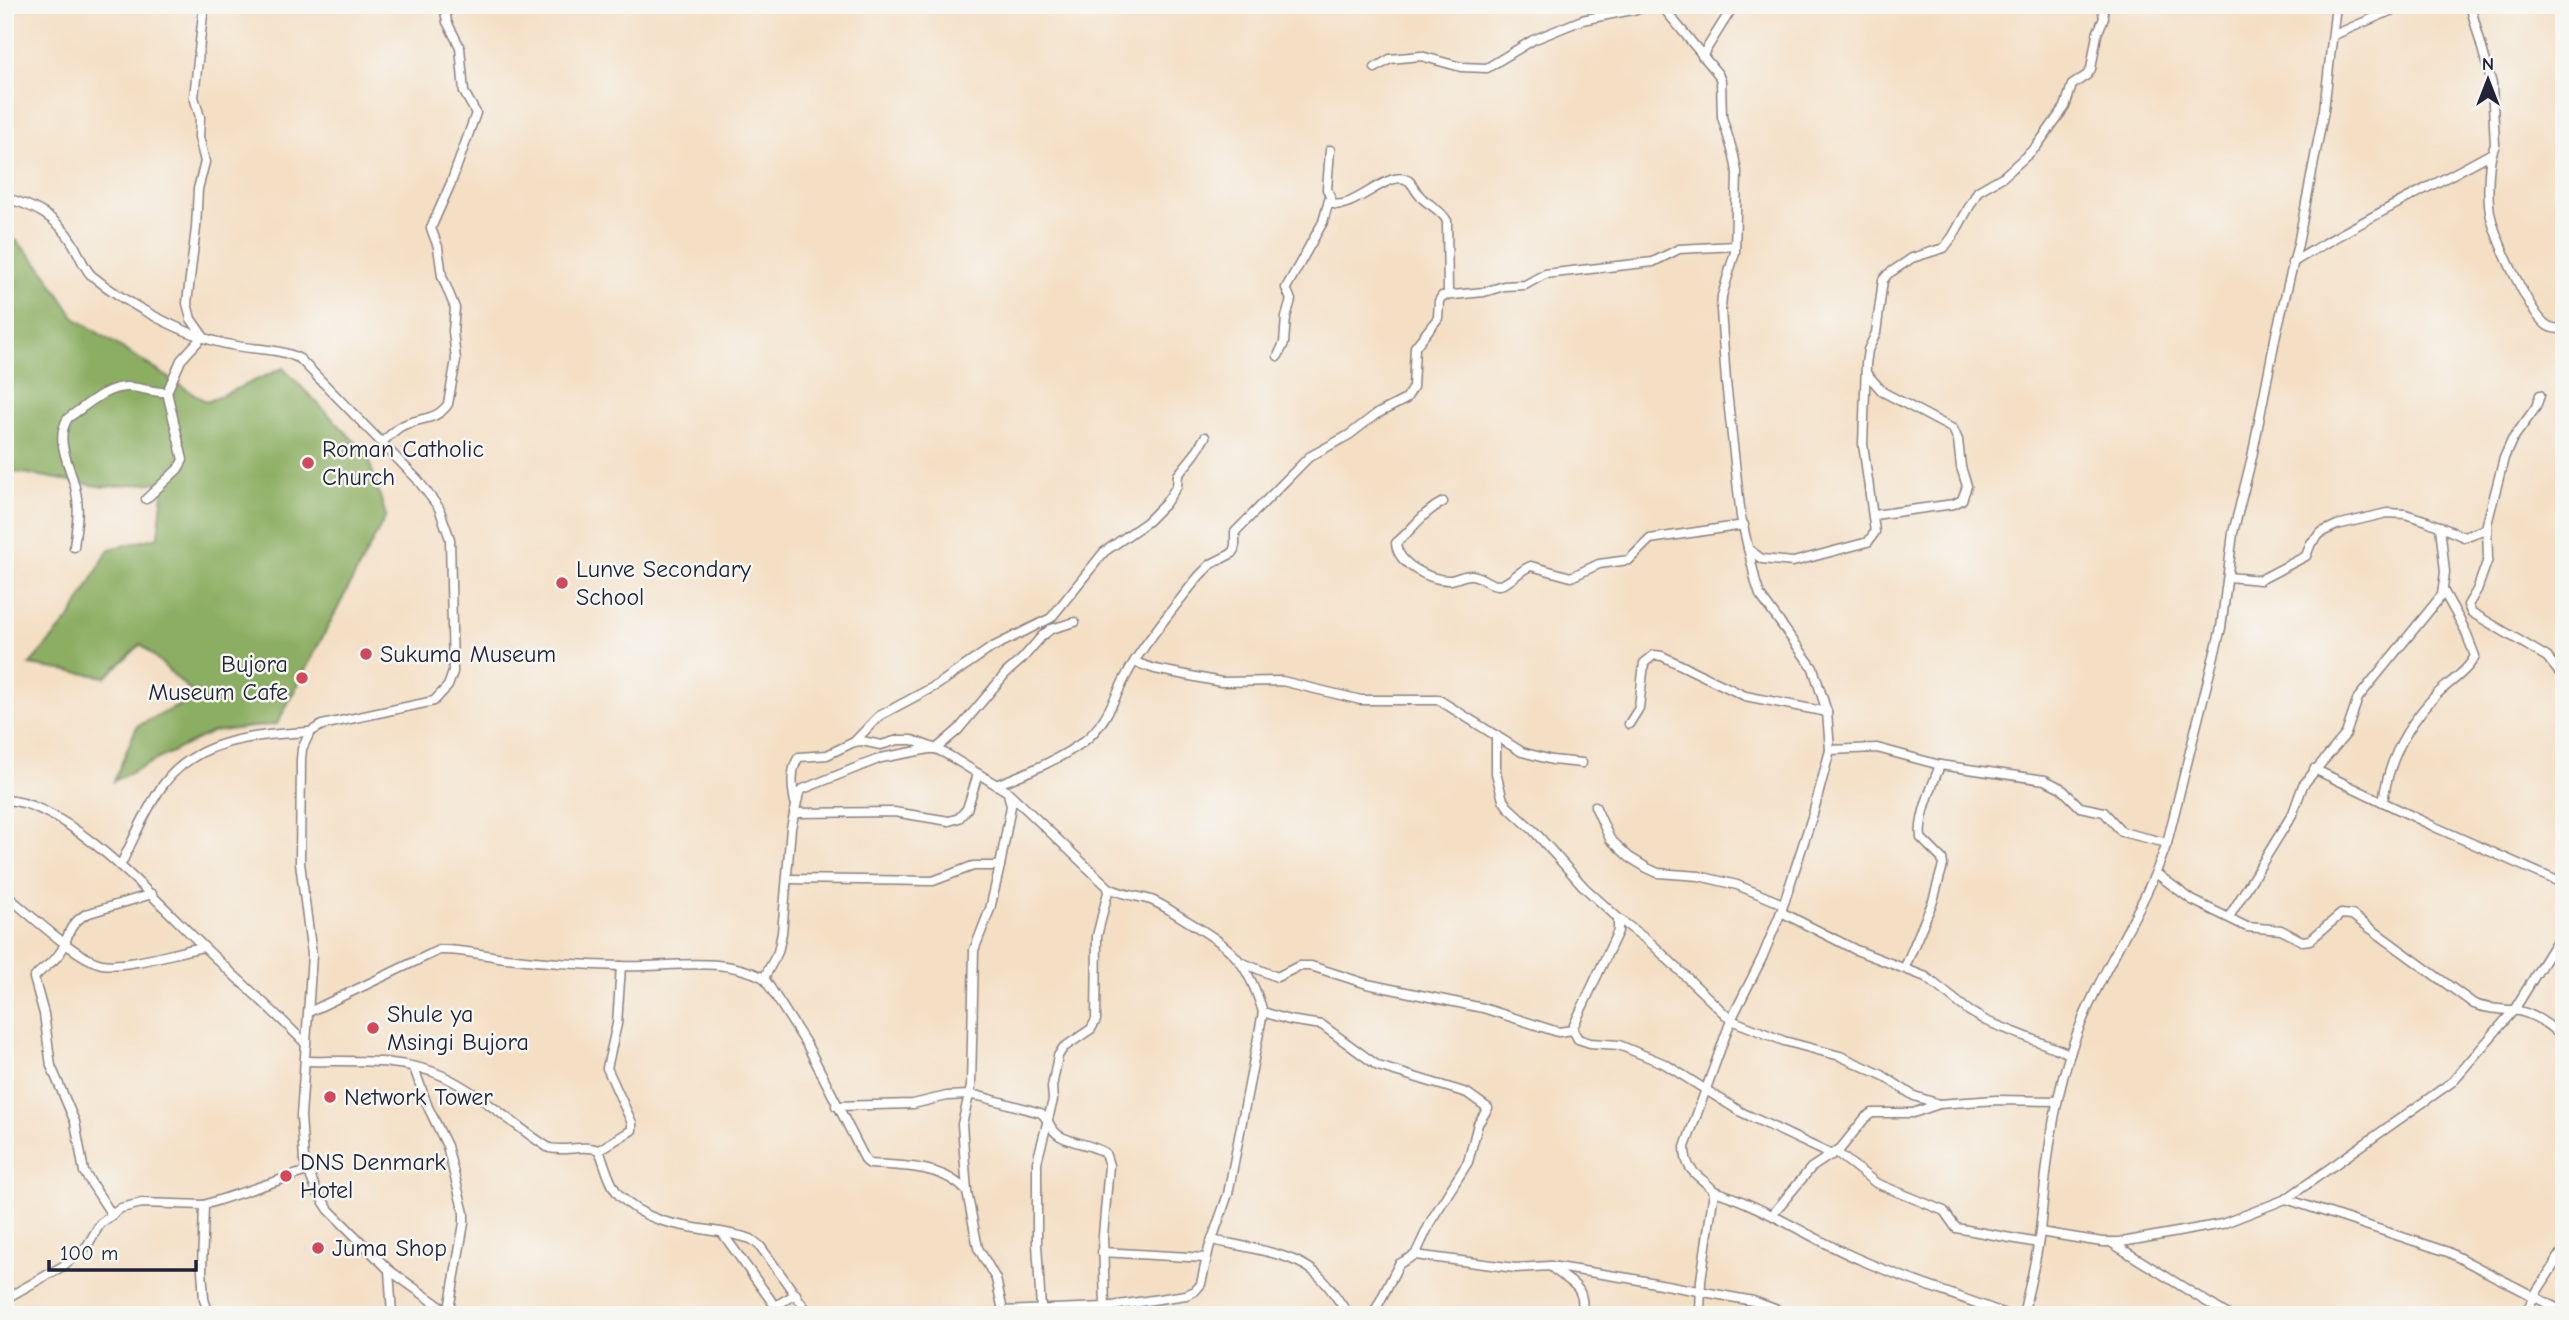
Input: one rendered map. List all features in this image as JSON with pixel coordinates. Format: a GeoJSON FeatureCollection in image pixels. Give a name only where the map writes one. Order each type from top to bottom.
{"type":"FeatureCollection","features":[{"type":"Feature","properties":{"kind":"street"},"geometry":{"type":"LineString","coordinates":[[203,336],[191,319],[187,303],[198,189],[205,162],[199,137],[200,117],[194,97],[204,5]]}},
{"type":"Feature","properties":{"kind":"street"},"geometry":{"type":"LineString","coordinates":[[382,442],[401,426],[432,418],[445,409],[456,360],[454,303],[442,276],[437,244],[431,229],[476,113],[464,93],[460,47],[447,22],[444,5]]}},
{"type":"Feature","properties":{"kind":"street"},"geometry":{"type":"LineString","coordinates":[[1375,68],[1390,59],[1421,56],[1461,67],[1487,68],[1533,40],[1582,20],[1659,5],[1720,78],[1722,117],[1736,164],[1735,246],[1721,310],[1726,382],[1744,526],[1760,594],[1813,668],[1826,712],[1830,750],[1813,814],[1782,908],[1762,958],[1731,1020],[1685,1147],[1685,1161],[1693,1173],[1714,1191],[1745,1200],[1797,1231],[1863,1261],[2008,1315]]}},
{"type":"Feature","properties":{"kind":"street"},"geometry":{"type":"LineString","coordinates":[[1702,56],[1734,5]]}},
{"type":"Feature","properties":{"kind":"street"},"geometry":{"type":"LineString","coordinates":[[1748,550],[1762,559],[1793,562],[1868,542],[1875,533],[1863,453],[1866,357],[1876,333],[1885,276],[1912,258],[1944,248],[1954,236],[1978,191],[2004,176],[2036,146],[2065,107],[2071,85],[2089,72],[2097,34],[2103,22],[2102,5]]}},
{"type":"Feature","properties":{"kind":"street"},"geometry":{"type":"LineString","coordinates":[[2023,1315],[2040,1232],[2048,1147],[2070,1054],[2125,932],[2157,874],[2221,628],[2233,533],[2298,244],[2324,110],[2336,5]]}},
{"type":"Feature","properties":{"kind":"street"},"geometry":{"type":"LineString","coordinates":[[2334,35],[2404,5]]}},
{"type":"Feature","properties":{"kind":"street"},"geometry":{"type":"LineString","coordinates":[[2470,5],[2492,85],[2495,145],[2490,162],[2490,212],[2519,284],[2542,321],[2550,327],[2564,329]]}},
{"type":"Feature","properties":{"kind":"street"},"geometry":{"type":"LineString","coordinates":[[1278,356],[1284,343],[1286,317],[1291,302],[1286,288],[1323,222],[1329,200],[1327,189],[1330,150]]}},
{"type":"Feature","properties":{"kind":"street"},"geometry":{"type":"LineString","coordinates":[[2292,263],[2353,225],[2375,217],[2492,153]]}},
{"type":"Feature","properties":{"kind":"street"},"geometry":{"type":"LineString","coordinates":[[1329,200],[1333,205],[1345,206],[1374,188],[1401,179],[1409,181],[1422,197],[1446,218],[1448,294]]}},
{"type":"Feature","properties":{"kind":"street"},"geometry":{"type":"LineString","coordinates":[[5,198],[34,207],[51,218],[72,243],[85,269],[98,281],[165,322],[231,345],[284,353],[300,359],[417,479],[439,508],[450,539],[452,679],[434,701],[332,722],[310,732],[236,739],[188,761],[169,777],[155,796],[120,866]]}},
{"type":"Feature","properties":{"kind":"street"},"geometry":{"type":"LineString","coordinates":[[996,785],[1041,766],[1083,742],[1098,727],[1134,662],[1199,576],[1211,564],[1233,553],[1235,533],[1309,457],[1349,435],[1371,417],[1406,399],[1413,387],[1415,347],[1438,318],[1440,298],[1448,294],[1525,285],[1545,274],[1653,262],[1679,249],[1735,246]]}},
{"type":"Feature","properties":{"kind":"street"},"geometry":{"type":"LineString","coordinates":[[146,499],[178,469],[183,460],[167,392],[179,364],[203,336]]}},
{"type":"Feature","properties":{"kind":"street"},"geometry":{"type":"LineString","coordinates":[[1866,373],[1883,392],[1953,429],[1958,440],[1961,467],[1967,486],[1962,500],[1954,504],[1874,515]]}},
{"type":"Feature","properties":{"kind":"street"},"geometry":{"type":"LineString","coordinates":[[74,547],[77,500],[65,458],[65,423],[68,418],[114,389],[132,387],[158,393],[167,392]]}},
{"type":"Feature","properties":{"kind":"street"},"geometry":{"type":"LineString","coordinates":[[2540,395],[2536,407],[2507,449],[2486,529],[2488,559],[2477,590],[2469,601],[2469,609],[2547,657],[2559,672],[2564,674]]}},
{"type":"Feature","properties":{"kind":"street"},"geometry":{"type":"LineString","coordinates":[[795,808],[792,785],[796,759],[803,755],[827,755],[854,743],[879,716],[937,685],[990,648],[1051,618],[1104,552],[1147,522],[1165,504],[1177,486],[1178,475],[1205,437]]}},
{"type":"Feature","properties":{"kind":"street"},"geometry":{"type":"LineString","coordinates":[[1443,502],[1430,509],[1411,531],[1396,543],[1397,549],[1414,570],[1446,580],[1473,575],[1496,585],[1531,566],[1571,577],[1599,564],[1629,560],[1650,538],[1744,526]]}},
{"type":"Feature","properties":{"kind":"street"},"geometry":{"type":"LineString","coordinates":[[2228,577],[2260,580],[2306,556],[2311,543],[2322,531],[2363,517],[2396,513],[2440,526],[2464,537],[2486,529]]}},
{"type":"Feature","properties":{"kind":"street"},"geometry":{"type":"LineString","coordinates":[[2229,918],[2289,821],[2303,785],[2346,734],[2358,698],[2439,600],[2445,572],[2440,526]]}},
{"type":"Feature","properties":{"kind":"street"},"geometry":{"type":"LineString","coordinates":[[2382,802],[2387,775],[2407,733],[2435,696],[2470,664],[2475,656],[2464,628],[2443,590]]}},
{"type":"Feature","properties":{"kind":"street"},"geometry":{"type":"LineString","coordinates":[[764,978],[780,945],[795,808],[799,793],[803,789],[872,762],[936,749],[958,730],[1006,673],[1042,636],[1051,629],[1075,622]]}},
{"type":"Feature","properties":{"kind":"street"},"geometry":{"type":"LineString","coordinates":[[1629,723],[1639,708],[1644,663],[1654,655],[1662,656],[1745,696],[1826,712]]}},
{"type":"Feature","properties":{"kind":"street"},"geometry":{"type":"LineString","coordinates":[[1134,662],[1155,669],[1221,682],[1282,681],[1361,700],[1438,699],[1522,752],[1552,760],[1582,762]]}},
{"type":"Feature","properties":{"kind":"street"},"geometry":{"type":"LineString","coordinates":[[310,732],[301,759],[300,863],[312,955],[301,1115],[307,1171],[329,1210],[389,1270],[450,1314],[464,1213],[447,1146],[428,1107],[414,1068]]}},
{"type":"Feature","properties":{"kind":"street"},"geometry":{"type":"LineString","coordinates":[[1496,735],[1496,773],[1505,804],[1618,918],[1652,944],[1731,1020],[1784,1041],[1840,1056],[1882,1075],[1914,1096],[1939,1104]]}},
{"type":"Feature","properties":{"kind":"street"},"geometry":{"type":"LineString","coordinates":[[854,743],[881,745],[908,739],[936,749],[1008,792],[1109,888],[1126,896],[1159,904],[1224,944],[1243,963],[1254,984],[1263,1012],[1227,1194],[1206,1258],[1203,1278],[1195,1291],[1174,1298],[1105,1307],[1004,1313],[996,1279],[978,1248],[967,1192],[962,1124],[971,1087],[974,950],[990,909],[1000,866],[1011,806],[1008,792]]}},
{"type":"Feature","properties":{"kind":"street"},"geometry":{"type":"LineString","coordinates":[[1830,750],[1885,749],[1940,765],[2045,780],[2056,784],[2080,807],[2104,812],[2122,832],[2167,843]]}},
{"type":"Feature","properties":{"kind":"street"},"geometry":{"type":"LineString","coordinates":[[1905,967],[1932,905],[1943,864],[1942,859],[1921,838],[1920,833],[1940,765]]}},
{"type":"Feature","properties":{"kind":"street"},"geometry":{"type":"LineString","coordinates":[[2314,769],[2564,884]]}},
{"type":"Feature","properties":{"kind":"street"},"geometry":{"type":"LineString","coordinates":[[795,808],[894,812],[949,821],[959,818],[967,809],[978,774]]}},
{"type":"Feature","properties":{"kind":"street"},"geometry":{"type":"LineString","coordinates":[[5,800],[18,800],[52,813],[120,866],[306,1044]]}},
{"type":"Feature","properties":{"kind":"street"},"geometry":{"type":"LineString","coordinates":[[1594,806],[1610,839],[1647,869],[1737,885],[1863,953],[1905,967],[1934,982],[1969,1011],[1986,1021],[2070,1054]]}},
{"type":"Feature","properties":{"kind":"street"},"geometry":{"type":"LineString","coordinates":[[788,879],[933,881],[973,866],[1000,866]]}},
{"type":"Feature","properties":{"kind":"street"},"geometry":{"type":"LineString","coordinates":[[2157,874],[2192,900],[2247,927],[2281,930],[2305,942],[2346,913],[2474,1003],[2492,1010],[2514,1010],[2539,1020],[2564,1039]]}},
{"type":"Feature","properties":{"kind":"street"},"geometry":{"type":"LineString","coordinates":[[1041,1309],[1035,1172],[1053,1098],[1055,1067],[1060,1052],[1091,1029],[1096,1020],[1097,936],[1109,888]]}},
{"type":"Feature","properties":{"kind":"street"},"geometry":{"type":"LineString","coordinates":[[5,894],[96,962],[126,963],[203,947]]}},
{"type":"Feature","properties":{"kind":"street"},"geometry":{"type":"LineString","coordinates":[[112,1215],[84,1171],[75,1122],[51,1066],[44,1014],[34,982],[36,975],[55,959],[66,942],[70,927],[86,914],[152,894]]}},
{"type":"Feature","properties":{"kind":"street"},"geometry":{"type":"LineString","coordinates":[[1573,1030],[1618,931],[1618,918]]}},
{"type":"Feature","properties":{"kind":"street"},"geometry":{"type":"LineString","coordinates":[[2040,1232],[2112,1243],[2214,1227],[2286,1199],[2443,1090],[2514,1010],[2564,929]]}},
{"type":"Feature","properties":{"kind":"street"},"geometry":{"type":"LineString","coordinates":[[309,1012],[439,950],[621,967],[715,964],[764,978],[807,1045],[866,1161],[870,1164],[915,1167],[940,1173],[967,1192]]}},
{"type":"Feature","properties":{"kind":"street"},"geometry":{"type":"LineString","coordinates":[[1243,963],[1277,977],[1299,967],[1311,967],[1350,979],[1485,1008],[1558,1032],[1573,1030]]}},
{"type":"Feature","properties":{"kind":"street"},"geometry":{"type":"LineString","coordinates":[[305,1061],[371,1063],[414,1068],[444,1077],[549,1148],[587,1147],[599,1150],[632,1130],[632,1123],[607,1068],[617,1024],[621,967]]}},
{"type":"Feature","properties":{"kind":"street"},"geometry":{"type":"LineString","coordinates":[[1263,1012],[1289,1020],[1322,1025],[1378,1066],[1467,1093],[1488,1108],[1478,1124],[1468,1162],[1432,1219],[1415,1255],[1399,1264],[1373,1315]]}},
{"type":"Feature","properties":{"kind":"street"},"geometry":{"type":"LineString","coordinates":[[1573,1030],[1583,1041],[1619,1045],[1665,1064],[1741,1112],[1834,1154],[1876,1183],[1944,1211],[1956,1228],[2038,1243]]}},
{"type":"Feature","properties":{"kind":"street"},"geometry":{"type":"LineString","coordinates":[[836,1106],[913,1104],[947,1096],[969,1095],[1037,1111],[1048,1120],[1051,1129],[1058,1135],[1101,1150],[1109,1161],[1102,1252],[1105,1307]]}},
{"type":"Feature","properties":{"kind":"street"},"geometry":{"type":"LineString","coordinates":[[1772,1215],[1811,1168],[1834,1154],[1872,1113],[1913,1113],[1939,1104],[1996,1100],[2057,1101]]}},
{"type":"Feature","properties":{"kind":"street"},"geometry":{"type":"LineString","coordinates":[[599,1150],[615,1189],[626,1200],[660,1221],[751,1239],[760,1247],[810,1315]]}},
{"type":"Feature","properties":{"kind":"street"},"geometry":{"type":"LineString","coordinates":[[5,1299],[63,1266],[87,1246],[100,1224],[121,1208],[142,1203],[204,1205],[307,1171]]}},
{"type":"Feature","properties":{"kind":"street"},"geometry":{"type":"LineString","coordinates":[[1700,1315],[1700,1292],[1714,1191]]}},
{"type":"Feature","properties":{"kind":"street"},"geometry":{"type":"LineString","coordinates":[[2286,1199],[2448,1252],[2564,1312]]}},
{"type":"Feature","properties":{"kind":"street"},"geometry":{"type":"LineString","coordinates":[[204,1205],[202,1270],[203,1291],[209,1315]]}},
{"type":"Feature","properties":{"kind":"street"},"geometry":{"type":"LineString","coordinates":[[723,1234],[775,1306]]}},
{"type":"Feature","properties":{"kind":"street"},"geometry":{"type":"LineString","coordinates":[[1212,1240],[1304,1265],[1318,1274],[1349,1315]]}},
{"type":"Feature","properties":{"kind":"street"},"geometry":{"type":"LineString","coordinates":[[2112,1243],[2228,1315]]}},
{"type":"Feature","properties":{"kind":"street"},"geometry":{"type":"LineString","coordinates":[[2525,1315],[2564,1249]]}},
{"type":"Feature","properties":{"kind":"street"},"geometry":{"type":"LineString","coordinates":[[1102,1252],[1206,1258]]}},
{"type":"Feature","properties":{"kind":"street"},"geometry":{"type":"LineString","coordinates":[[1415,1255],[1514,1268],[1549,1266],[1753,1301],[1791,1315]]}},
{"type":"Feature","properties":{"kind":"street"},"geometry":{"type":"LineString","coordinates":[[1549,1266],[1580,1290],[1583,1297],[1582,1315]]}},
{"type":"Feature","properties":{"kind":"street"},"geometry":{"type":"LineString","coordinates":[[389,1270],[392,1315]]}},
{"type":"Feature","properties":{"kind":"street"},"geometry":{"type":"LineString","coordinates":[[771,1315],[775,1306],[796,1294]]}},
{"type":"Feature","properties":{"kind":"green space"},"geometry":{"type":"Polygon","coordinates":[[[5,237],[17,241],[42,268],[75,318],[207,402],[283,368],[367,454],[386,516],[277,724],[212,732],[114,781],[137,726],[197,697],[141,644],[106,677],[29,665],[71,617],[109,549],[158,537],[164,482],[104,487],[5,470],[5,237]]]}},
{"type":"Feature","properties":{"kind":"place","name":"Roman Catholic Church"},"geometry":{"type":"Point","coordinates":[308,463]}},
{"type":"Feature","properties":{"kind":"place","name":"Lunve Secondary School"},"geometry":{"type":"Point","coordinates":[562,583]}},
{"type":"Feature","properties":{"kind":"place","name":"Sukuma Museum"},"geometry":{"type":"Point","coordinates":[366,654]}},
{"type":"Feature","properties":{"kind":"place","name":"Bujora Museum Cafe"},"geometry":{"type":"Point","coordinates":[302,678]}},
{"type":"Feature","properties":{"kind":"place","name":"Shule ya Msingi Bujora"},"geometry":{"type":"Point","coordinates":[373,1028]}},
{"type":"Feature","properties":{"kind":"place","name":"Network Tower"},"geometry":{"type":"Point","coordinates":[330,1097]}},
{"type":"Feature","properties":{"kind":"place","name":"DNS Denmark Hotel"},"geometry":{"type":"Point","coordinates":[286,1176]}},
{"type":"Feature","properties":{"kind":"place","name":"Juma Shop"},"geometry":{"type":"Point","coordinates":[318,1248]}}]}
